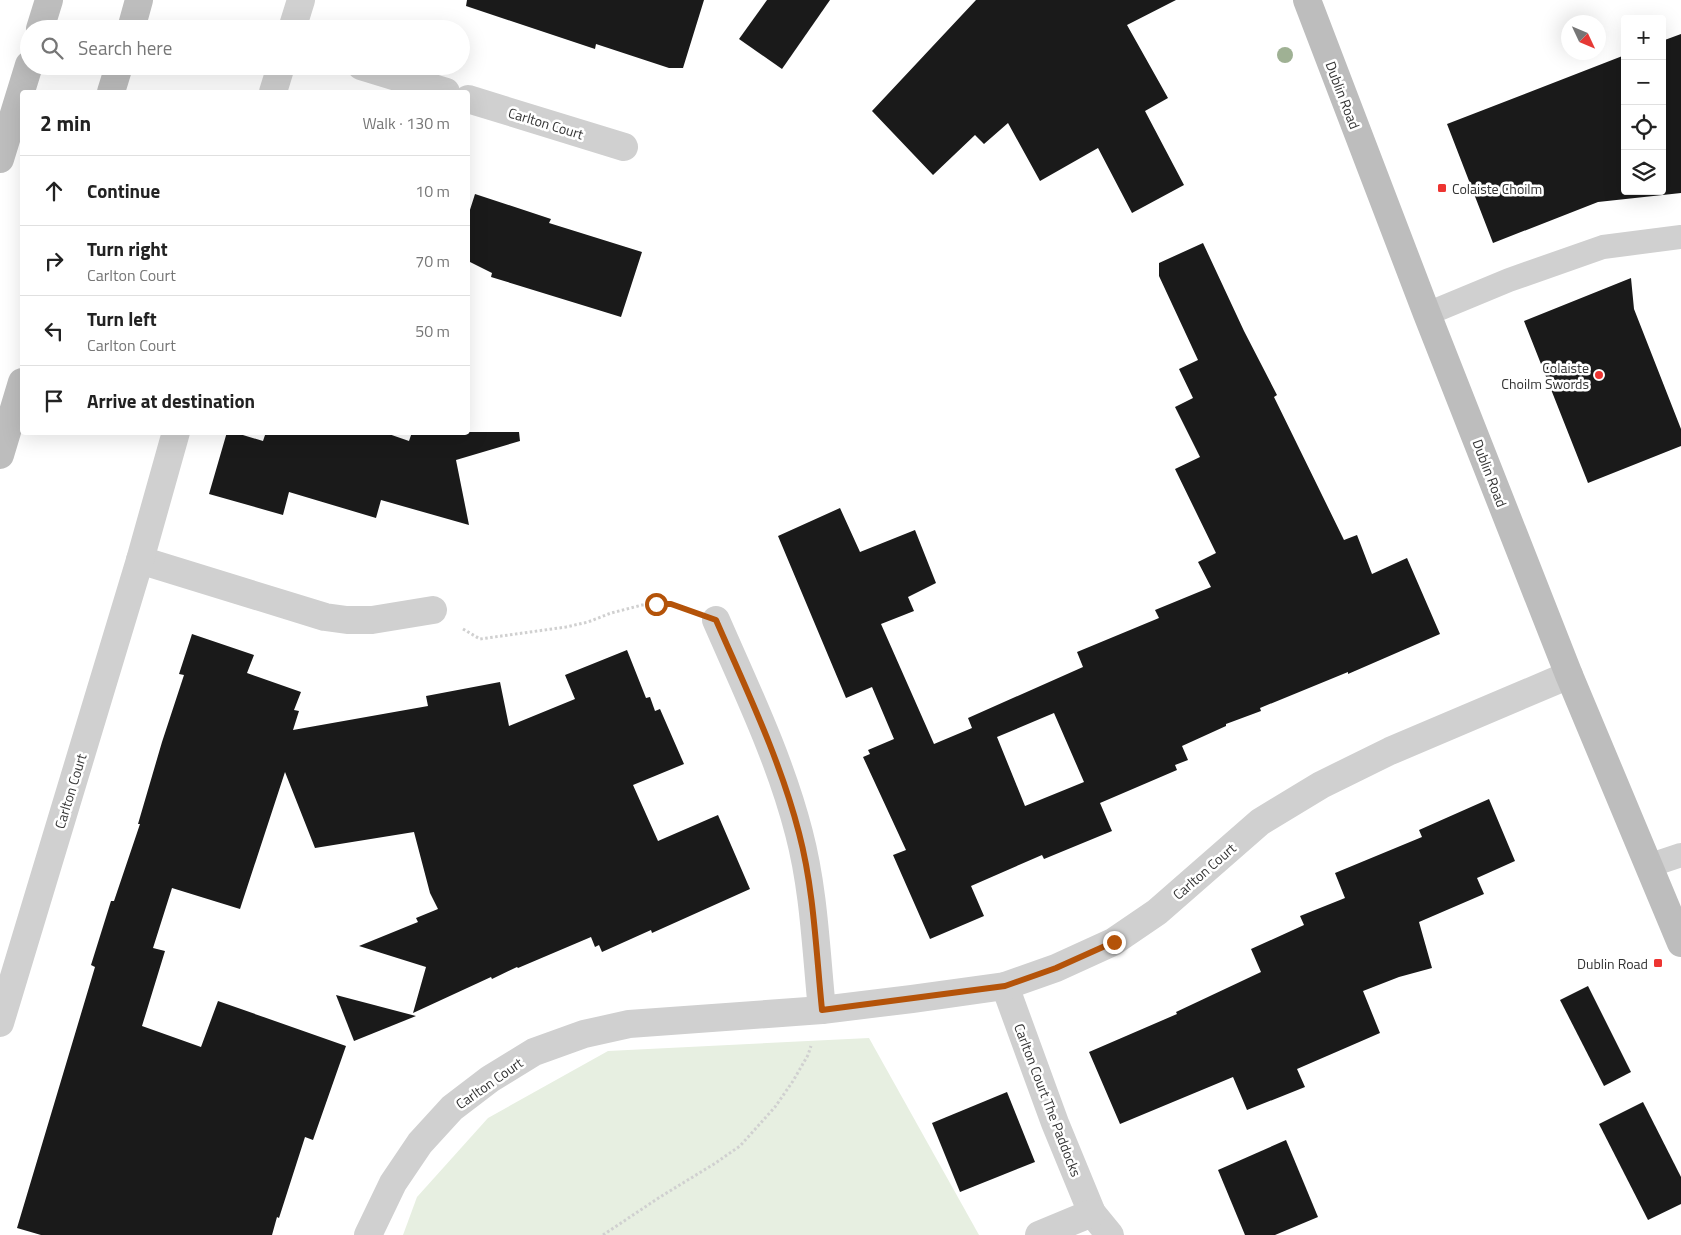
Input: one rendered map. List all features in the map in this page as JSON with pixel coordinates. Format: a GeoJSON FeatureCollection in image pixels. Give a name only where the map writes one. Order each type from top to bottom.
{"type":"FeatureCollection","features":[{"type":"Feature","properties":{"kind":"main road"},"geometry":{"type":"LineString","coordinates":[[43,20],[49,0]]}},
{"type":"Feature","properties":{"kind":"main road"},"geometry":{"type":"LineString","coordinates":[[134,20],[140,0]]}},
{"type":"Feature","properties":{"kind":"main road","name":"Dublin Road"},"geometry":{"type":"LineString","coordinates":[[1307,0],[1427,314],[1569,676],[1681,943]]}},
{"type":"Feature","properties":{"kind":"main road"},"geometry":{"type":"LineString","coordinates":[[21,90],[26,75]]}},
{"type":"Feature","properties":{"kind":"main road"},"geometry":{"type":"LineString","coordinates":[[112,90],[116,75]]}},
{"type":"Feature","properties":{"kind":"main road"},"geometry":{"type":"LineString","coordinates":[[0,159],[20,94]]}},
{"type":"Feature","properties":{"kind":"main road"},"geometry":{"type":"LineString","coordinates":[[0,455],[20,389]]}},
{"type":"Feature","properties":{"kind":"street"},"geometry":{"type":"LineString","coordinates":[[295,20],[301,0]]}},
{"type":"Feature","properties":{"kind":"street"},"geometry":{"type":"LineString","coordinates":[[274,90],[278,75]]}},
{"type":"Feature","properties":{"kind":"street"},"geometry":{"type":"LineString","coordinates":[[390,75],[439,90]]}},
{"type":"Feature","properties":{"kind":"street","name":"Carlton Court"},"geometry":{"type":"LineString","coordinates":[[470,100],[624,147]]}},
{"type":"Feature","properties":{"kind":"street","name":"Carlton Court"},"geometry":{"type":"LineString","coordinates":[[0,1023],[140,560],[175,435]]}},
{"type":"Feature","properties":{"kind":"street"},"geometry":{"type":"LineString","coordinates":[[140,560],[325,617],[347,620],[372,620],[433,610]]}},
{"type":"Feature","properties":{"kind":"street"},"geometry":{"type":"LineString","coordinates":[[716,620],[756,711],[780,774],[799,834],[809,889],[822,1010]]}},
{"type":"Feature","properties":{"kind":"street","name":"Carlton Court"},"geometry":{"type":"LineString","coordinates":[[368,1235],[393,1183],[420,1143],[452,1108],[490,1079],[534,1052],[584,1034],[629,1024],[822,1010],[1005,986],[1056,968],[1114,942],[1157,912],[1260,822],[1321,785],[1390,750],[1569,676]]}},
{"type":"Feature","properties":{"kind":"street","name":"Carlton Court The Paddocks"},"geometry":{"type":"LineString","coordinates":[[1005,986],[1055,1123],[1092,1213],[1110,1235]]}},
{"type":"Feature","properties":{"kind":"street"},"geometry":{"type":"LineString","coordinates":[[1039,1235],[1092,1213]]}},
{"type":"Feature","properties":{"kind":"lane"},"geometry":{"type":"LineString","coordinates":[[1427,314],[1509,280],[1603,248],[1681,237]]}},
{"type":"Feature","properties":{"kind":"lane"},"geometry":{"type":"LineString","coordinates":[[1648,866],[1681,854]]}},
{"type":"Feature","properties":{"kind":"path"},"geometry":{"type":"LineString","coordinates":[[433,610],[480,639],[566,628],[642,605],[671,604],[716,620]]}},
{"type":"Feature","properties":{"kind":"path"},"geometry":{"type":"LineString","coordinates":[[603,1235],[740,1146],[775,1107],[793,1081],[808,1055],[822,1010]]}},
{"type":"Feature","properties":{"kind":"shaded area"},"geometry":{"type":"Polygon","coordinates":[[[869,1038],[979,1235],[403,1235],[417,1197],[488,1118],[608,1051],[869,1038]]]}},
{"type":"Feature","properties":{"kind":"building"},"geometry":{"type":"Polygon","coordinates":[[[467,0],[704,0],[683,68],[669,68],[596,44],[595,49],[466,6],[467,0]]]}},
{"type":"Feature","properties":{"kind":"building"},"geometry":{"type":"Polygon","coordinates":[[[767,0],[830,0],[782,69],[739,39],[767,0]]]}},
{"type":"Feature","properties":{"kind":"building"},"geometry":{"type":"Polygon","coordinates":[[[976,0],[1176,0],[1127,25],[1168,98],[1145,111],[1184,185],[1132,213],[1098,148],[1040,181],[1008,123],[984,144],[975,135],[933,175],[872,111],[976,0]]]}},
{"type":"Feature","properties":{"kind":"building"},"geometry":{"type":"Polygon","coordinates":[[[1681,34],[1681,193],[1666,195],[1666,60],[1666,40],[1681,34]]]}},
{"type":"Feature","properties":{"kind":"building"},"geometry":{"type":"Polygon","coordinates":[[[1621,57],[1621,195],[1663,195],[1598,202],[1493,243],[1447,124],[1621,57]]]}},
{"type":"Feature","properties":{"kind":"building"},"geometry":{"type":"Polygon","coordinates":[[[475,194],[551,219],[549,223],[642,252],[621,317],[491,277],[492,273],[470,262],[470,210],[475,194]]]}},
{"type":"Feature","properties":{"kind":"building"},"geometry":{"type":"Polygon","coordinates":[[[1203,243],[1244,331],[1277,395],[1274,397],[1344,540],[1357,535],[1372,574],[1407,558],[1440,634],[1348,674],[1348,672],[1260,708],[1261,711],[1226,724],[1226,726],[1182,746],[1188,760],[1175,765],[1177,770],[1100,803],[1112,831],[1044,859],[1042,855],[971,886],[984,916],[930,939],[893,855],[906,850],[863,757],[870,754],[868,750],[894,739],[872,687],[846,698],[778,536],[840,508],[860,552],[915,530],[936,583],[908,597],[914,611],[881,624],[934,744],[972,728],[968,718],[1083,667],[1077,652],[1159,618],[1155,610],[1211,587],[1198,562],[1216,553],[1175,469],[1200,457],[1175,407],[1193,398],[1179,369],[1198,360],[1159,276],[1159,263],[1203,243]],[[1054,713],[997,737],[1025,806],[1084,782],[1054,713]]]}},
{"type":"Feature","properties":{"kind":"building"},"geometry":{"type":"Polygon","coordinates":[[[1631,278],[1634,309],[1681,429],[1681,446],[1588,483],[1524,321],[1631,278]]]}},
{"type":"Feature","properties":{"kind":"building"},"geometry":{"type":"Polygon","coordinates":[[[470,432],[519,432],[520,441],[456,460],[469,525],[381,500],[376,518],[289,492],[283,515],[209,494],[226,435],[243,435],[263,441],[265,435],[392,435],[409,441],[411,435],[470,435],[470,432]]]}},
{"type":"Feature","properties":{"kind":"building"},"geometry":{"type":"Polygon","coordinates":[[[192,634],[254,655],[247,673],[301,692],[294,710],[299,711],[293,730],[428,706],[426,696],[500,682],[509,726],[575,699],[565,675],[627,650],[646,698],[650,697],[655,711],[660,709],[684,764],[633,785],[658,841],[718,815],[750,889],[652,933],[651,930],[602,952],[599,945],[595,947],[591,937],[492,979],[491,977],[413,1013],[426,967],[359,946],[418,922],[416,918],[438,909],[430,893],[414,832],[315,848],[285,772],[240,909],[172,888],[153,948],[165,951],[142,1026],[201,1047],[218,1001],[346,1046],[313,1140],[305,1137],[272,1235],[41,1235],[17,1228],[95,967],[91,965],[111,901],[114,901],[140,824],[138,824],[162,742],[184,675],[179,674],[192,634]]]}},
{"type":"Feature","properties":{"kind":"building"},"geometry":{"type":"Polygon","coordinates":[[[1489,799],[1515,861],[1477,878],[1484,894],[1419,922],[1432,968],[1399,977],[1363,991],[1380,1033],[1297,1069],[1305,1087],[1247,1110],[1233,1077],[1120,1124],[1089,1052],[1177,1014],[1176,1012],[1261,972],[1251,949],[1304,925],[1300,916],[1345,898],[1335,873],[1422,837],[1419,830],[1489,799]]]}},
{"type":"Feature","properties":{"kind":"building"},"geometry":{"type":"Polygon","coordinates":[[[1588,986],[1631,1072],[1604,1086],[1560,1000],[1588,986]]]}},
{"type":"Feature","properties":{"kind":"building"},"geometry":{"type":"Polygon","coordinates":[[[336,995],[416,1016],[354,1041],[336,995]]]}},
{"type":"Feature","properties":{"kind":"building"},"geometry":{"type":"Polygon","coordinates":[[[1007,1092],[1035,1162],[960,1192],[932,1123],[1007,1092]]]}},
{"type":"Feature","properties":{"kind":"building"},"geometry":{"type":"Polygon","coordinates":[[[1643,1102],[1681,1177],[1681,1204],[1648,1220],[1599,1124],[1643,1102]]]}},
{"type":"Feature","properties":{"kind":"building"},"geometry":{"type":"Polygon","coordinates":[[[1286,1140],[1318,1217],[1275,1235],[1245,1235],[1218,1170],[1286,1140]]]}},
{"type":"Feature","properties":{"kind":"place","name":"Colaiste Choilm"},"geometry":{"type":"Point","coordinates":[1442,188]}},
{"type":"Feature","properties":{"kind":"place","name":"Colaiste Choilm Swords"},"geometry":{"type":"Point","coordinates":[1599,375]}},
{"type":"Feature","properties":{"kind":"place","name":"Dublin Road"},"geometry":{"type":"Point","coordinates":[1658,963]}},
{"type":"Feature","properties":{"kind":"route"},"geometry":{"type":"LineString","coordinates":[[656,604],[671,604],[716,620],[756,711],[784,783],[799,834],[809,889],[822,1010],[1005,986],[1056,968],[1114,942]]}}]}
